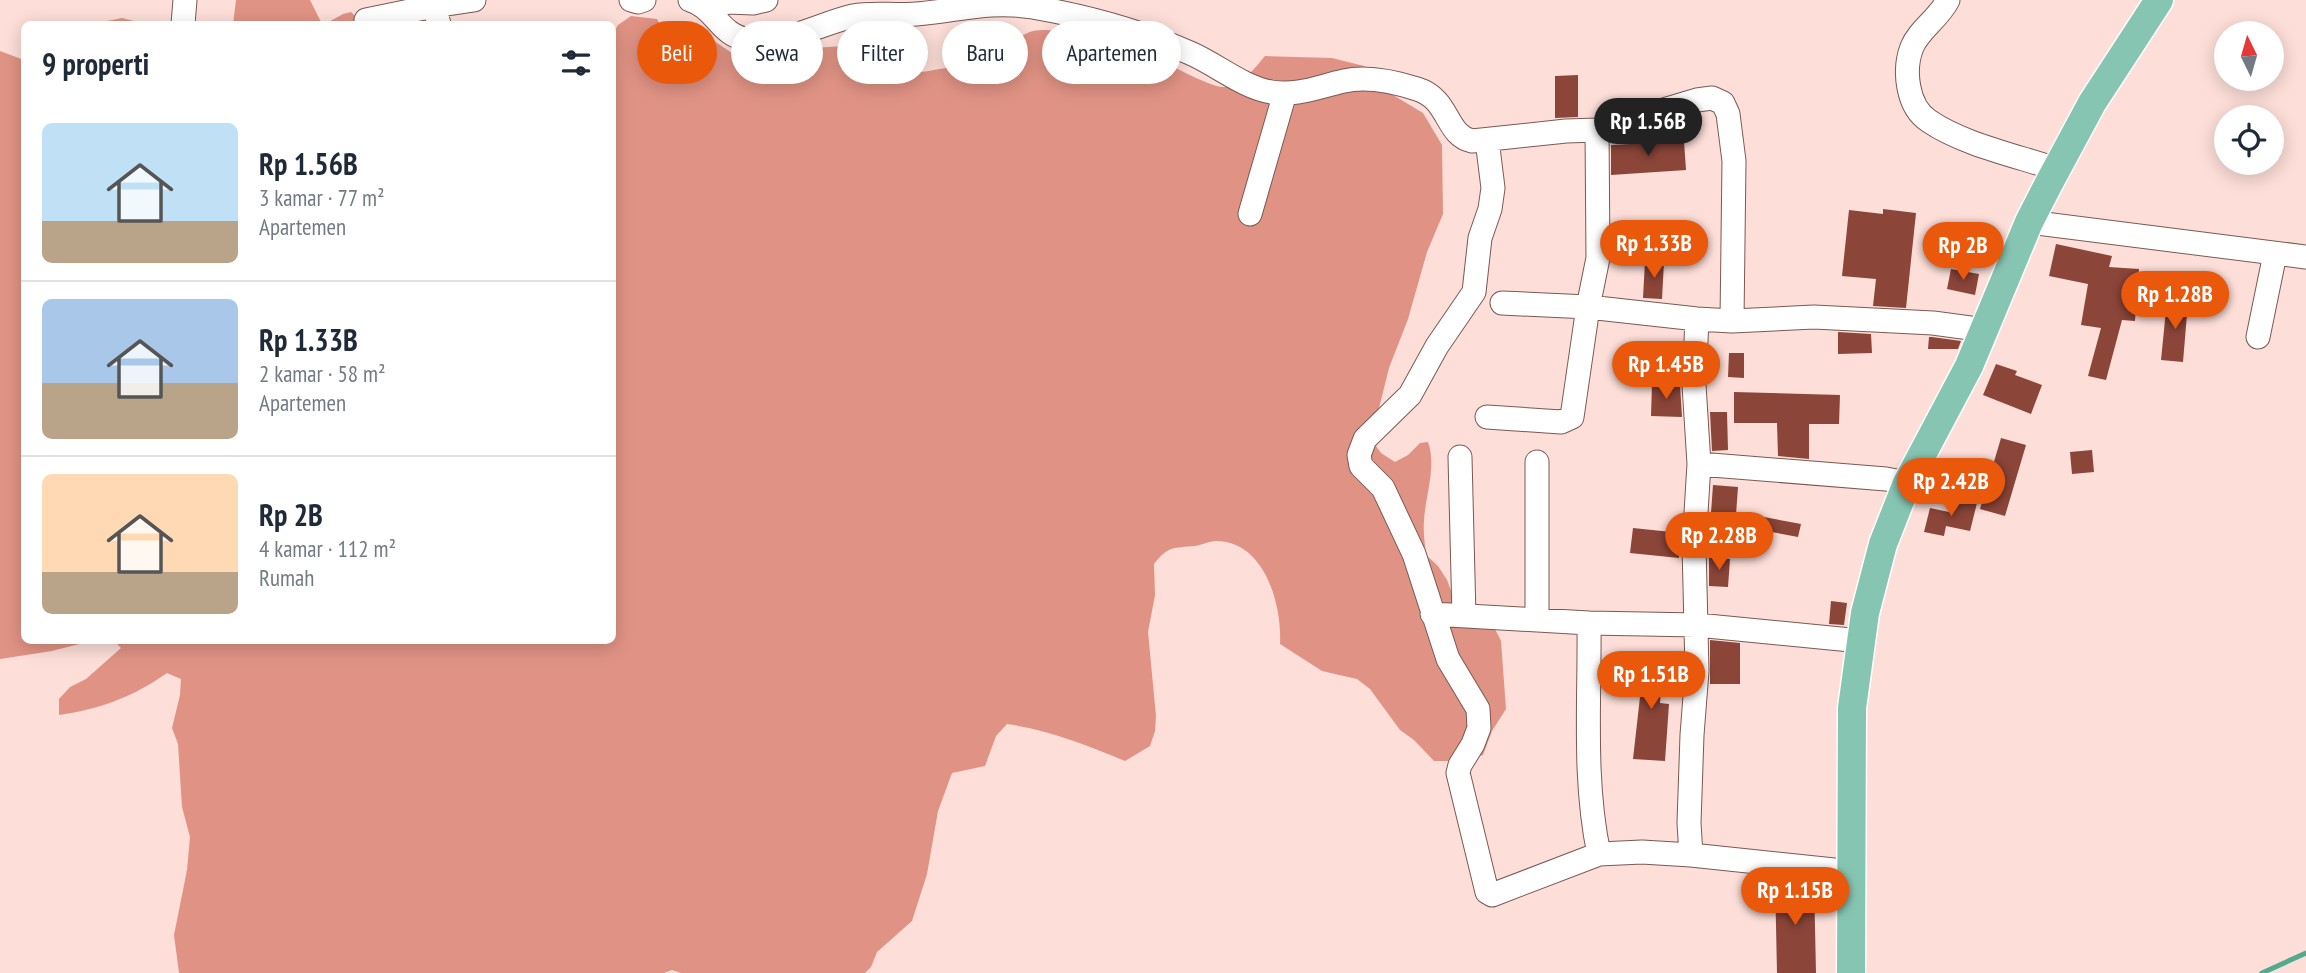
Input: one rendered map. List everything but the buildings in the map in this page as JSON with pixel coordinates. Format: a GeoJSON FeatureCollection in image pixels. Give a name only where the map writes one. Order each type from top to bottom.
{"type":"FeatureCollection","features":[{"type":"Feature","properties":{"kind":"main road"},"geometry":{"type":"LineString","coordinates":[[1851,973],[1853,708],[1861,641],[1875,570],[1907,483],[1969,366],[2029,222],[2114,67],[2159,0]]}},
{"type":"Feature","properties":{"kind":"street"},"geometry":{"type":"LineString","coordinates":[[183,21],[185,0]]}},
{"type":"Feature","properties":{"kind":"street"},"geometry":{"type":"LineString","coordinates":[[366,20],[436,10],[474,0]]}},
{"type":"Feature","properties":{"kind":"street"},"geometry":{"type":"LineString","coordinates":[[631,0],[643,0]]}},
{"type":"Feature","properties":{"kind":"street"},"geometry":{"type":"LineString","coordinates":[[698,5],[766,0]]}},
{"type":"Feature","properties":{"kind":"street"},"geometry":{"type":"LineString","coordinates":[[1948,0],[1942,12],[1913,44],[1907,63],[1909,86],[1916,108],[1927,121],[1970,141],[2056,169]]}},
{"type":"Feature","properties":{"kind":"street"},"geometry":{"type":"LineString","coordinates":[[698,5],[730,35],[753,41],[794,35],[853,16],[926,13],[979,4],[1030,6],[1164,42],[1193,54],[1257,88],[1285,93],[1318,90],[1356,80],[1404,85],[1432,95],[1464,139],[1486,140],[1597,130],[1712,98],[1723,103],[1728,114],[1734,161],[1732,321]]}},
{"type":"Feature","properties":{"kind":"street"},"geometry":{"type":"LineString","coordinates":[[1250,214],[1285,93]]}},
{"type":"Feature","properties":{"kind":"street"},"geometry":{"type":"LineString","coordinates":[[1487,417],[1561,422],[1572,417],[1598,258],[1597,130]]}},
{"type":"Feature","properties":{"kind":"street"},"geometry":{"type":"LineString","coordinates":[[1486,140],[1493,188],[1490,209],[1480,238],[1474,292],[1437,346],[1410,395],[1365,439],[1359,455],[1361,466],[1383,488],[1414,554],[1448,659],[1478,709],[1479,728],[1458,773],[1487,892],[1492,895],[1599,854],[1642,852],[1691,855],[1853,872]]}},
{"type":"Feature","properties":{"kind":"street"},"geometry":{"type":"LineString","coordinates":[[2029,222],[2306,257]]}},
{"type":"Feature","properties":{"kind":"street"},"geometry":{"type":"LineString","coordinates":[[2258,337],[2275,254]]}},
{"type":"Feature","properties":{"kind":"street"},"geometry":{"type":"LineString","coordinates":[[1502,303],[1588,307],[1732,321],[1814,317],[1933,323],[1985,330]]}},
{"type":"Feature","properties":{"kind":"street"},"geometry":{"type":"LineString","coordinates":[[1691,855],[1689,823],[1697,671],[1694,545],[1699,464],[1694,385],[1697,319]]}},
{"type":"Feature","properties":{"kind":"street"},"geometry":{"type":"LineString","coordinates":[[1460,457],[1464,616]]}},
{"type":"Feature","properties":{"kind":"street"},"geometry":{"type":"LineString","coordinates":[[1536,621],[1537,462]]}},
{"type":"Feature","properties":{"kind":"street"},"geometry":{"type":"LineString","coordinates":[[1699,464],[1907,483]]}},
{"type":"Feature","properties":{"kind":"street"},"geometry":{"type":"LineString","coordinates":[[1432,614],[1536,621],[1697,625],[1861,641]]}},
{"type":"Feature","properties":{"kind":"street"},"geometry":{"type":"LineString","coordinates":[[1589,623],[1588,754],[1592,814],[1599,854]]}},
{"type":"Feature","properties":{"kind":"shaded area"},"geometry":{"type":"Polygon","coordinates":[[[236,0],[310,0],[320,21],[233,21],[236,0]]]}},
{"type":"Feature","properties":{"kind":"shaded area"},"geometry":{"type":"Polygon","coordinates":[[[351,12],[361,21],[330,21],[351,12]]]}},
{"type":"Feature","properties":{"kind":"shaded area"},"geometry":{"type":"Polygon","coordinates":[[[631,16],[658,21],[637,21],[637,84],[717,84],[717,43],[731,52],[731,84],[823,84],[823,47],[837,46],[837,84],[928,84],[928,71],[942,68],[942,84],[1028,84],[1028,33],[1042,30],[1042,84],[1181,84],[1181,70],[1225,87],[1242,80],[1265,56],[1332,58],[1364,66],[1388,92],[1423,113],[1442,145],[1443,214],[1427,252],[1408,319],[1389,368],[1379,408],[1384,415],[1376,446],[1381,453],[1395,462],[1408,455],[1420,443],[1428,442],[1431,471],[1424,525],[1426,555],[1438,566],[1453,596],[1491,621],[1501,641],[1506,709],[1492,731],[1483,755],[1463,761],[1434,761],[1400,730],[1370,689],[1357,679],[1322,671],[1280,644],[1274,594],[1258,563],[1247,552],[1233,544],[1213,541],[1172,549],[1154,564],[1155,595],[1148,632],[1156,716],[1150,746],[1125,761],[1067,739],[1007,724],[996,736],[985,766],[952,773],[938,811],[927,874],[912,921],[877,952],[871,967],[865,973],[681,973],[672,970],[664,973],[179,973],[174,935],[187,870],[190,837],[182,807],[178,744],[172,728],[181,679],[167,673],[116,701],[59,715],[59,699],[70,687],[86,679],[121,648],[117,644],[616,644],[616,28],[631,16]]]}},
{"type":"Feature","properties":{"kind":"shaded area"},"geometry":{"type":"Polygon","coordinates":[[[122,18],[134,21],[107,21],[122,18]]]}},
{"type":"Feature","properties":{"kind":"shaded area"},"geometry":{"type":"Polygon","coordinates":[[[0,51],[21,59],[21,644],[79,644],[0,659],[0,51]]]}},
{"type":"Feature","properties":{"kind":"waterway"},"geometry":{"type":"LineString","coordinates":[[2262,973],[2306,953]]}}]}
